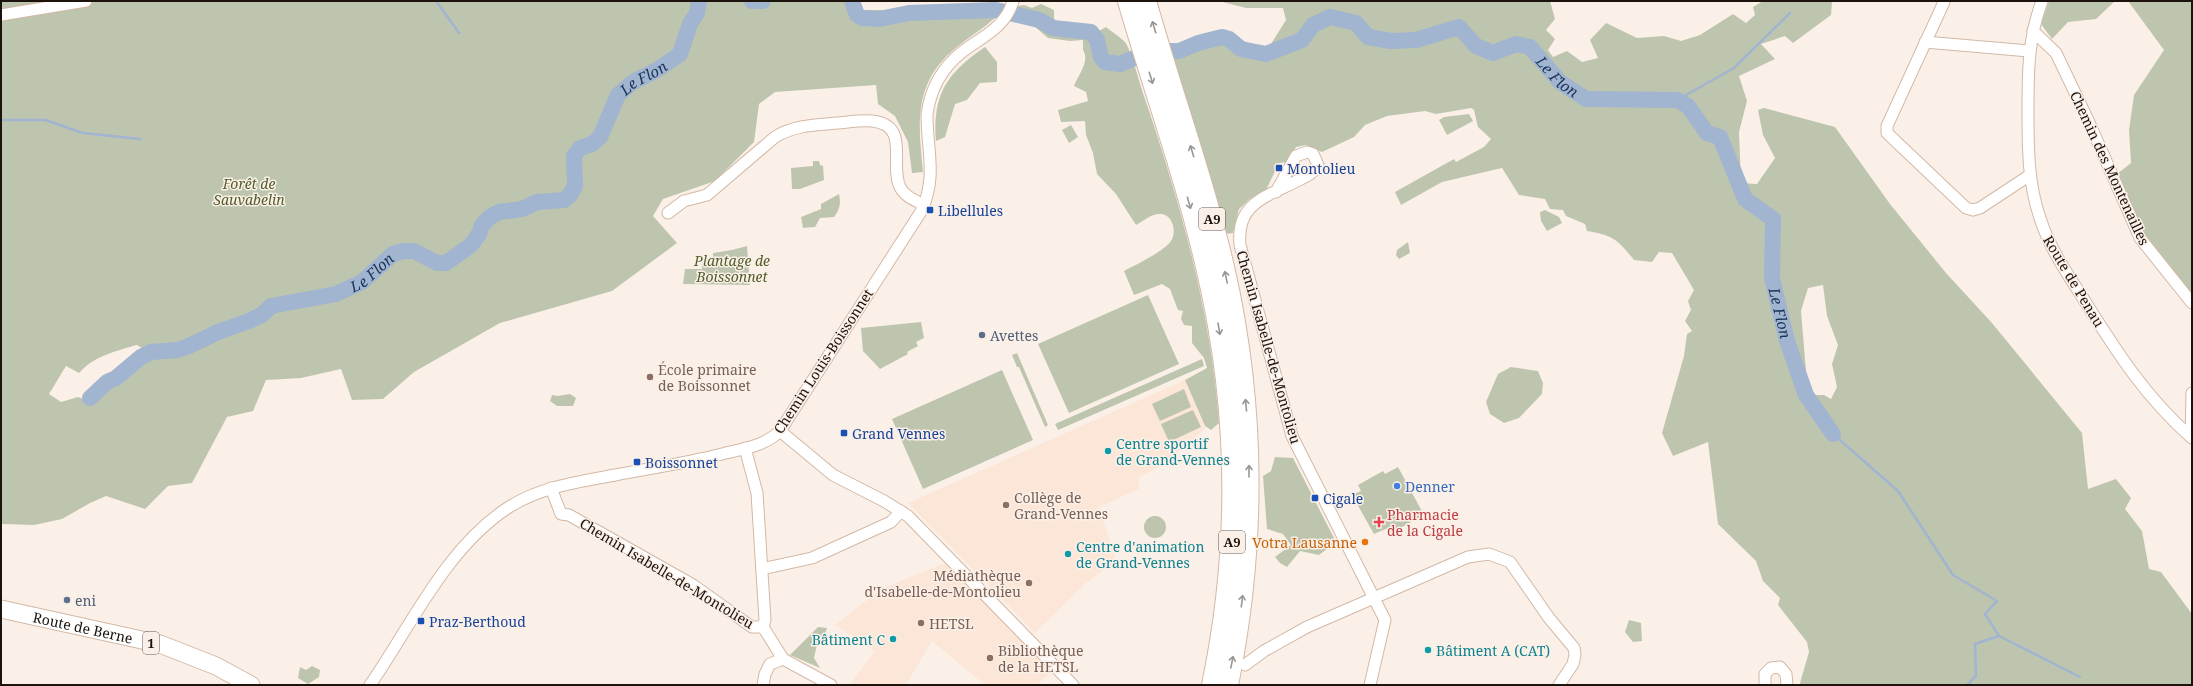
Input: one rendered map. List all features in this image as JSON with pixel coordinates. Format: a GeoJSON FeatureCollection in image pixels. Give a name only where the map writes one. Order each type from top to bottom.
{"type":"FeatureCollection","features":[{"type":"Feature","properties":{"kind":"highway","name":"A9"},"geometry":{"type":"LineString","coordinates":[[1128,1],[1195,223],[1212,293],[1236,445],[1249,486],[1246,563],[1240,614],[1228,685]]}},
{"type":"Feature","properties":{"kind":"highway","name":"A9"},"geometry":{"type":"LineString","coordinates":[[1146,1],[1197,167],[1224,266],[1241,363],[1231,562],[1221,638],[1212,685]]}},
{"type":"Feature","properties":{"kind":"highway"},"geometry":{"type":"LineString","coordinates":[[1200,685],[1211,636],[1222,562],[1226,512],[1236,445]]}},
{"type":"Feature","properties":{"kind":"main road","name":"Route de Berne"},"geometry":{"type":"LineString","coordinates":[[1,609],[160,644],[216,666],[251,685]]}},
{"type":"Feature","properties":{"kind":"street"},"geometry":{"type":"LineString","coordinates":[[1,15],[48,9],[86,1]]}},
{"type":"Feature","properties":{"kind":"street","name":"Chemin Louis-Boissonnet"},"geometry":{"type":"LineString","coordinates":[[373,684],[438,580],[464,546],[486,523],[523,499],[551,488],[581,480],[702,459],[745,448],[769,440],[780,431],[924,205],[932,175],[927,115],[934,89],[952,62],[1006,19],[1013,1]]}},
{"type":"Feature","properties":{"kind":"street","name":"Route de Penau"},"geometry":{"type":"LineString","coordinates":[[2042,1],[2029,51],[2028,145],[2030,175],[2041,223],[2062,266],[2140,385],[2156,404],[2192,438]]}},
{"type":"Feature","properties":{"kind":"street"},"geometry":{"type":"LineString","coordinates":[[1944,2],[1887,126],[1887,133],[1966,208],[1973,210],[1980,208],[2030,175]]}},
{"type":"Feature","properties":{"kind":"street","name":"Chemin des Montenailles"},"geometry":{"type":"LineString","coordinates":[[2033,32],[2056,53],[2088,120],[2140,238],[2192,303]]}},
{"type":"Feature","properties":{"kind":"street"},"geometry":{"type":"LineString","coordinates":[[1925,42],[2029,51]]}},
{"type":"Feature","properties":{"kind":"street"},"geometry":{"type":"LineString","coordinates":[[668,213],[684,201],[711,192],[775,137],[786,131],[798,127],[871,121],[883,123],[892,132],[896,141],[900,186],[908,196],[924,205]]}},
{"type":"Feature","properties":{"kind":"street","name":"Chemin Isabelle-de-Montolieu"},"geometry":{"type":"LineString","coordinates":[[1276,192],[1254,203],[1246,211],[1241,222],[1239,233],[1240,245],[1292,436],[1385,620],[1370,685]]}},
{"type":"Feature","properties":{"kind":"street","name":"Route de Penau"},"geometry":{"type":"LineString","coordinates":[[2192,393],[2192,438]]}},
{"type":"Feature","properties":{"kind":"street"},"geometry":{"type":"LineString","coordinates":[[780,431],[833,475],[900,511],[921,529],[1074,685]]}},
{"type":"Feature","properties":{"kind":"street"},"geometry":{"type":"LineString","coordinates":[[745,448],[757,493],[765,620],[763,627]]}},
{"type":"Feature","properties":{"kind":"street","name":"Chemin Isabelle-de-Montolieu"},"geometry":{"type":"LineString","coordinates":[[551,488],[561,514],[569,515],[612,538],[688,582],[752,627],[763,627],[784,659],[831,685]]}},
{"type":"Feature","properties":{"kind":"street"},"geometry":{"type":"LineString","coordinates":[[762,569],[812,558],[891,522],[900,511]]}},
{"type":"Feature","properties":{"kind":"street"},"geometry":{"type":"LineString","coordinates":[[1245,665],[1295,633],[1468,557],[1489,554],[1510,562],[1549,618],[1574,648],[1575,655],[1573,664],[1559,685]]}},
{"type":"Feature","properties":{"kind":"street"},"geometry":{"type":"LineString","coordinates":[[764,680],[773,661],[784,659]]}},
{"type":"Feature","properties":{"kind":"street"},"geometry":{"type":"LineString","coordinates":[[1766,685],[1765,674],[1771,668],[1780,668],[1786,674],[1787,685]]}},
{"type":"Feature","properties":{"kind":"shaded area","name":"Collège de Grand-Vennes"},"geometry":{"type":"Polygon","coordinates":[[[1185,380],[1205,429],[1175,454],[1176,459],[1139,477],[1139,489],[1099,507],[1116,561],[1086,583],[1035,633],[908,503],[1185,380]]]}},
{"type":"Feature","properties":{"kind":"shaded area","name":"HETSL"},"geometry":{"type":"Polygon","coordinates":[[[947,562],[1051,672],[1037,685],[985,685],[932,641],[906,685],[849,685],[875,651],[835,625],[881,589],[947,562]]]}},
{"type":"Feature","properties":{"kind":"green space","name":"Forêt de Sauvabelin"},"geometry":{"type":"Polygon","coordinates":[[[1,1],[859,1],[863,10],[966,10],[990,6],[1000,8],[1002,11],[957,47],[943,60],[932,74],[922,104],[920,120],[923,172],[912,173],[908,142],[895,116],[878,104],[876,85],[775,92],[759,104],[754,142],[715,181],[663,199],[653,216],[677,243],[612,291],[500,323],[414,372],[383,399],[352,400],[341,369],[301,378],[266,380],[253,411],[227,417],[192,483],[168,486],[145,509],[106,496],[90,503],[62,519],[34,525],[1,524],[1,1]],[[137,345],[113,352],[91,362],[79,373],[66,366],[49,394],[61,402],[78,397],[93,403],[114,383],[127,377],[144,358],[145,350],[137,345]]]}},
{"type":"Feature","properties":{"kind":"green space"},"geometry":{"type":"Polygon","coordinates":[[[1219,1],[1550,1],[1555,19],[1546,30],[1555,39],[1548,50],[1553,57],[1567,51],[1582,62],[1598,58],[1590,40],[1606,23],[1637,38],[1664,36],[1681,41],[1700,35],[1733,14],[1746,23],[1755,15],[1753,7],[1763,1],[1832,1],[1831,15],[1793,43],[1785,36],[1761,44],[1775,59],[1739,76],[1747,101],[1739,132],[1741,183],[1757,184],[1775,158],[1763,135],[1758,110],[1764,108],[1835,127],[1890,204],[1946,273],[1992,323],[2082,433],[2088,489],[2116,479],[2131,498],[2125,509],[2142,531],[2149,569],[2161,572],[2192,614],[2192,685],[1801,685],[1800,683],[1809,652],[1807,642],[1778,605],[1780,598],[1763,581],[1756,561],[1718,524],[1708,442],[1673,456],[1662,433],[1684,356],[1687,334],[1692,331],[1685,321],[1691,310],[1688,301],[1694,290],[1672,253],[1659,252],[1652,262],[1634,260],[1619,243],[1603,234],[1587,231],[1585,224],[1566,216],[1563,210],[1550,209],[1545,199],[1519,195],[1502,168],[1442,182],[1401,205],[1395,192],[1454,159],[1456,162],[1484,147],[1491,139],[1478,127],[1474,110],[1471,108],[1436,114],[1425,111],[1387,116],[1365,125],[1354,137],[1322,152],[1306,145],[1296,147],[1288,162],[1279,163],[1266,190],[1250,199],[1239,209],[1233,233],[1225,234],[1170,48],[1203,38],[1254,51],[1271,44],[1286,20],[1283,8],[1246,8],[1219,1]],[[1823,285],[1808,288],[1801,311],[1808,395],[1824,395],[1831,399],[1837,387],[1832,364],[1838,345],[1827,316],[1823,285]]]}},
{"type":"Feature","properties":{"kind":"green space"},"geometry":{"type":"Polygon","coordinates":[[[2049,1],[2115,1],[2096,19],[2068,22],[2052,39],[2041,24],[2049,1]]]}},
{"type":"Feature","properties":{"kind":"green space"},"geometry":{"type":"Polygon","coordinates":[[[2128,1],[2192,1],[2192,294],[2150,244],[2136,221],[2117,174],[2131,163],[2129,130],[2134,95],[2164,50],[2128,1]]]}},
{"type":"Feature","properties":{"kind":"green space"},"geometry":{"type":"Polygon","coordinates":[[[1041,4],[1054,10],[1054,19],[1062,25],[1096,26],[1099,31],[1106,27],[1125,42],[1130,52],[1170,176],[1192,257],[1201,298],[1215,381],[1219,423],[1211,430],[1205,426],[1185,380],[1207,368],[1204,358],[1192,343],[1192,326],[1184,325],[1181,319],[1183,311],[1178,310],[1170,289],[1162,284],[1134,295],[1124,271],[1149,258],[1167,245],[1173,237],[1173,224],[1165,215],[1158,214],[1136,225],[1116,194],[1097,174],[1093,153],[1086,135],[1085,121],[1061,122],[1058,110],[1088,101],[1086,92],[1074,86],[1085,63],[1083,40],[1070,41],[1048,38],[1026,19],[1026,16],[1018,11],[1018,6],[1024,5],[1032,8],[1041,4]]]}},
{"type":"Feature","properties":{"kind":"green space"},"geometry":{"type":"Polygon","coordinates":[[[985,47],[997,62],[997,82],[980,83],[967,100],[955,104],[945,137],[936,141],[935,124],[937,110],[940,97],[945,86],[952,75],[961,66],[985,47]]]}},
{"type":"Feature","properties":{"kind":"green space"},"geometry":{"type":"Polygon","coordinates":[[[1469,114],[1473,121],[1447,135],[1439,120],[1444,117],[1469,114]]]}},
{"type":"Feature","properties":{"kind":"green space"},"geometry":{"type":"Polygon","coordinates":[[[1071,125],[1078,137],[1069,143],[1062,130],[1071,125]]]}},
{"type":"Feature","properties":{"kind":"green space"},"geometry":{"type":"Polygon","coordinates":[[[813,161],[819,161],[820,165],[823,166],[824,180],[800,189],[792,189],[791,168],[813,166],[813,161]]]}},
{"type":"Feature","properties":{"kind":"green space"},"geometry":{"type":"Polygon","coordinates":[[[839,194],[840,206],[834,217],[820,218],[815,227],[803,228],[801,217],[821,209],[821,204],[839,194]]]}},
{"type":"Feature","properties":{"kind":"green space"},"geometry":{"type":"Polygon","coordinates":[[[1545,210],[1559,217],[1562,223],[1547,231],[1541,221],[1540,212],[1545,210]]]}},
{"type":"Feature","properties":{"kind":"green space"},"geometry":{"type":"Polygon","coordinates":[[[1408,242],[1410,253],[1399,259],[1396,255],[1397,250],[1408,242]]]}},
{"type":"Feature","properties":{"kind":"green space","name":"Plantage de Boissonnet"},"geometry":{"type":"Polygon","coordinates":[[[747,246],[750,285],[683,284],[685,269],[702,269],[702,259],[713,259],[713,253],[747,246]]]}},
{"type":"Feature","properties":{"kind":"green space"},"geometry":{"type":"Polygon","coordinates":[[[1148,295],[1179,364],[1069,413],[1038,344],[1148,295]]]}},
{"type":"Feature","properties":{"kind":"green space"},"geometry":{"type":"Polygon","coordinates":[[[921,322],[924,338],[916,342],[918,346],[907,352],[908,354],[880,369],[863,351],[861,328],[921,322]]]}},
{"type":"Feature","properties":{"kind":"green space"},"geometry":{"type":"Polygon","coordinates":[[[1017,353],[1048,425],[1045,427],[1019,367],[1017,367],[1012,355],[1017,353]]]}},
{"type":"Feature","properties":{"kind":"green space"},"geometry":{"type":"Polygon","coordinates":[[[1202,359],[1204,366],[1058,430],[1055,424],[1202,359]]]}},
{"type":"Feature","properties":{"kind":"green space"},"geometry":{"type":"Polygon","coordinates":[[[1511,367],[1538,371],[1543,383],[1542,394],[1519,418],[1504,423],[1490,414],[1486,402],[1498,374],[1511,367]]]}},
{"type":"Feature","properties":{"kind":"green space"},"geometry":{"type":"Polygon","coordinates":[[[1002,370],[1033,440],[923,489],[892,419],[1002,370]]]}},
{"type":"Feature","properties":{"kind":"green space"},"geometry":{"type":"Polygon","coordinates":[[[1184,389],[1191,407],[1160,421],[1152,404],[1184,389]]]}},
{"type":"Feature","properties":{"kind":"green space"},"geometry":{"type":"Polygon","coordinates":[[[570,394],[576,398],[573,406],[557,406],[550,401],[552,395],[557,396],[570,394]]]}},
{"type":"Feature","properties":{"kind":"green space"},"geometry":{"type":"Polygon","coordinates":[[[1193,410],[1201,427],[1169,442],[1161,424],[1193,410]]]}},
{"type":"Feature","properties":{"kind":"green space"},"geometry":{"type":"Polygon","coordinates":[[[1275,457],[1293,458],[1336,542],[1319,555],[1300,551],[1287,567],[1280,563],[1275,557],[1291,545],[1283,534],[1267,529],[1263,476],[1271,471],[1275,457]]]}},
{"type":"Feature","properties":{"kind":"green space"},"geometry":{"type":"Polygon","coordinates":[[[1398,467],[1424,515],[1391,533],[1388,528],[1374,534],[1352,495],[1361,491],[1358,485],[1383,471],[1385,474],[1398,467]]]}},
{"type":"Feature","properties":{"kind":"green space"},"geometry":{"type":"Polygon","coordinates":[[[1155,516],[1163,519],[1166,527],[1163,535],[1155,538],[1147,535],[1144,527],[1147,519],[1155,516]]]}},
{"type":"Feature","properties":{"kind":"green space"},"geometry":{"type":"Polygon","coordinates":[[[1629,620],[1641,623],[1642,641],[1633,642],[1625,632],[1629,620]]]}},
{"type":"Feature","properties":{"kind":"green space"},"geometry":{"type":"Polygon","coordinates":[[[818,627],[827,628],[824,637],[818,640],[814,658],[820,668],[790,655],[818,627]]]}},
{"type":"Feature","properties":{"kind":"green space"},"geometry":{"type":"Polygon","coordinates":[[[312,666],[320,670],[319,677],[308,684],[298,678],[300,667],[306,670],[312,666]]]}},
{"type":"Feature","properties":{"kind":"waterway"},"geometry":{"type":"LineString","coordinates":[[436,1],[459,33]]}},
{"type":"Feature","properties":{"kind":"waterway","name":"Le Flon"},"geometry":{"type":"LineString","coordinates":[[90,398],[107,382],[116,378],[141,357],[151,352],[178,350],[189,346],[218,332],[249,321],[263,314],[271,306],[336,294],[362,282],[393,254],[403,251],[414,251],[437,263],[446,263],[471,245],[479,234],[482,225],[490,217],[499,212],[522,209],[537,202],[564,200],[570,195],[575,186],[574,156],[580,148],[592,144],[600,137],[618,95],[633,82],[657,70],[680,54],[690,24],[697,13],[699,1]]}},
{"type":"Feature","properties":{"kind":"waterway","name":"Le Flon"},"geometry":{"type":"LineString","coordinates":[[752,1],[763,1]]}},
{"type":"Feature","properties":{"kind":"waterway","name":"Le Flon"},"geometry":{"type":"LineString","coordinates":[[852,1],[857,15],[862,18],[879,19],[909,13],[996,10],[1039,20],[1053,28],[1091,32],[1097,40],[1101,57],[1105,62],[1120,64],[1152,51],[1179,51],[1198,43],[1222,37],[1229,39],[1241,49],[1266,54],[1302,40],[1313,25],[1330,17],[1356,23],[1368,37],[1391,41],[1416,40],[1459,27],[1476,46],[1493,53],[1516,44],[1530,47],[1560,82],[1586,99],[1677,100],[1688,106],[1707,133],[1720,137],[1745,199],[1773,219],[1772,278],[1787,341],[1806,395],[1833,434]]}},
{"type":"Feature","properties":{"kind":"waterway"},"geometry":{"type":"LineString","coordinates":[[1677,100],[1734,68],[1790,13]]}},
{"type":"Feature","properties":{"kind":"waterway"},"geometry":{"type":"LineString","coordinates":[[1,120],[45,120],[83,133],[140,139]]}},
{"type":"Feature","properties":{"kind":"waterway","name":"Le Flon"},"geometry":{"type":"LineString","coordinates":[[1833,434],[1898,491],[1953,575],[1997,601],[1985,614],[1999,636],[1975,644],[1976,676],[1967,685]]}},
{"type":"Feature","properties":{"kind":"waterway"},"geometry":{"type":"LineString","coordinates":[[1999,636],[2080,677]]}},
{"type":"Feature","properties":{"kind":"place","name":"Montolieu"},"geometry":{"type":"Point","coordinates":[1279,168]}},
{"type":"Feature","properties":{"kind":"place","name":"Libellules"},"geometry":{"type":"Point","coordinates":[930,210]}},
{"type":"Feature","properties":{"kind":"place","name":"Avettes"},"geometry":{"type":"Point","coordinates":[982,335]}},
{"type":"Feature","properties":{"kind":"place","name":"École primaire de Boissonnet"},"geometry":{"type":"Point","coordinates":[650,377]}},
{"type":"Feature","properties":{"kind":"place","name":"Grand Vennes"},"geometry":{"type":"Point","coordinates":[844,433]}},
{"type":"Feature","properties":{"kind":"place","name":"Centre sportif de Grand-Vennes"},"geometry":{"type":"Point","coordinates":[1108,451]}},
{"type":"Feature","properties":{"kind":"place","name":"Boissonnet"},"geometry":{"type":"Point","coordinates":[637,462]}},
{"type":"Feature","properties":{"kind":"place","name":"Denner"},"geometry":{"type":"Point","coordinates":[1397,486]}},
{"type":"Feature","properties":{"kind":"place","name":"Cigale"},"geometry":{"type":"Point","coordinates":[1315,498]}},
{"type":"Feature","properties":{"kind":"place","name":"Collège de Grand-Vennes"},"geometry":{"type":"Point","coordinates":[1006,505]}},
{"type":"Feature","properties":{"kind":"place","name":"Pharmacie de la Cigale"},"geometry":{"type":"Point","coordinates":[1379,522]}},
{"type":"Feature","properties":{"kind":"place","name":"Votra Lausanne"},"geometry":{"type":"Point","coordinates":[1365,542]}},
{"type":"Feature","properties":{"kind":"place","name":"Centre d'animation de Grand-Vennes"},"geometry":{"type":"Point","coordinates":[1068,554]}},
{"type":"Feature","properties":{"kind":"place","name":"Médiathèque d'Isabelle-de-Montolieu"},"geometry":{"type":"Point","coordinates":[1029,583]}},
{"type":"Feature","properties":{"kind":"place","name":"eni"},"geometry":{"type":"Point","coordinates":[67,600]}},
{"type":"Feature","properties":{"kind":"place","name":"Praz-Berthoud"},"geometry":{"type":"Point","coordinates":[421,621]}},
{"type":"Feature","properties":{"kind":"place","name":"HETSL"},"geometry":{"type":"Point","coordinates":[921,623]}},
{"type":"Feature","properties":{"kind":"place","name":"Bâtiment C"},"geometry":{"type":"Point","coordinates":[893,639]}},
{"type":"Feature","properties":{"kind":"place","name":"Bâtiment A (CAT)"},"geometry":{"type":"Point","coordinates":[1428,650]}},
{"type":"Feature","properties":{"kind":"place","name":"Bibliothèque de la HETSL"},"geometry":{"type":"Point","coordinates":[990,658]}}]}
